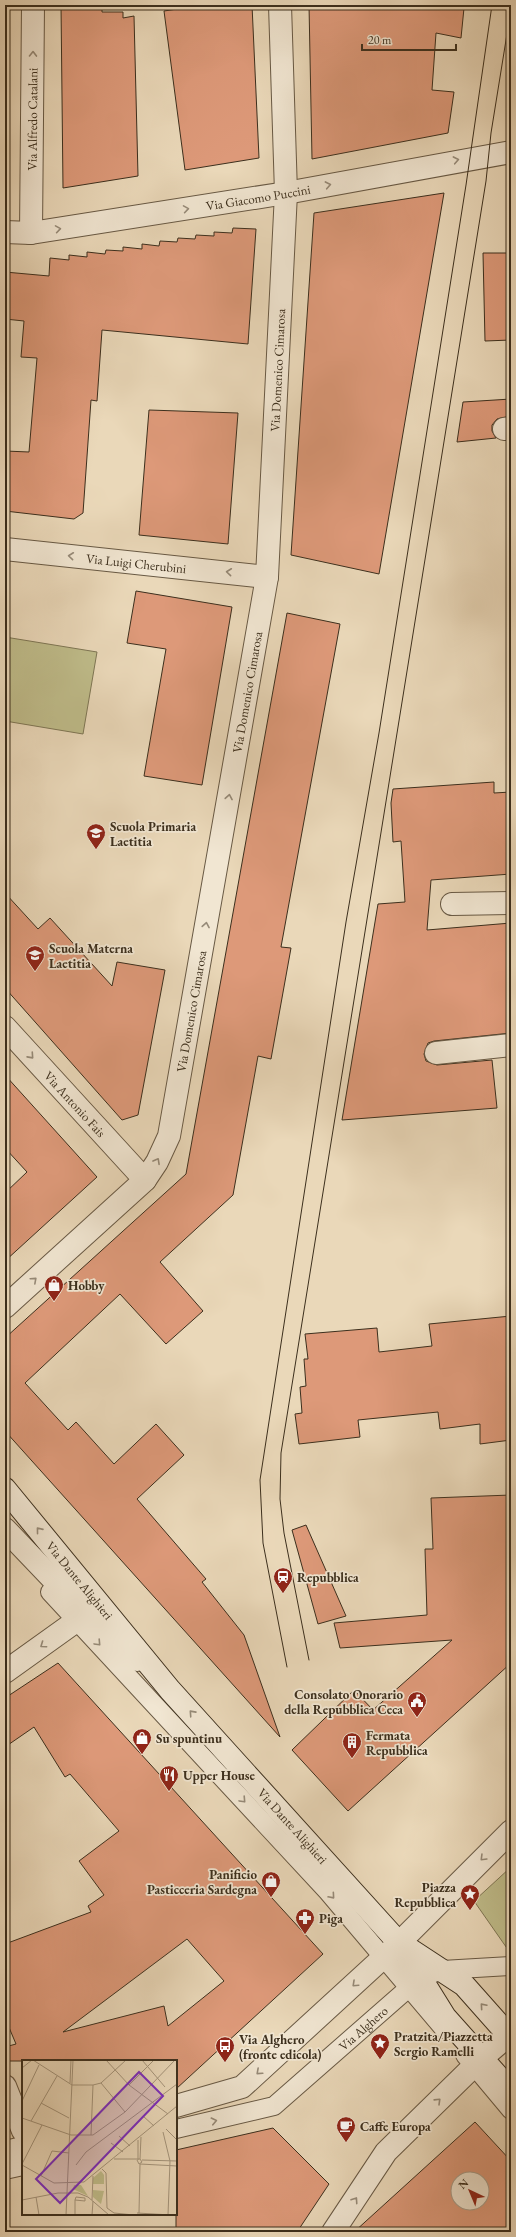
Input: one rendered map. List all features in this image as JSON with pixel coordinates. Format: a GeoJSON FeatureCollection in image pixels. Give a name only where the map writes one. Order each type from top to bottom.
{"type":"FeatureCollection","features":[{"type":"Feature","properties":{"kind":"street","name":"Via Alfredo Catalani"},"geometry":{"type":"LineString","coordinates":[[31,233],[33,5]]}},
{"type":"Feature","properties":{"kind":"street","name":"Via Domenico Cimarosa"},"geometry":{"type":"LineString","coordinates":[[5,1306],[145,1180],[157,1162],[169,1136],[267,577],[286,193],[280,5]]}},
{"type":"Feature","properties":{"kind":"street","name":"Via Giacomo Puccini"},"geometry":{"type":"LineString","coordinates":[[5,232],[31,233],[286,193],[511,152]]}},
{"type":"Feature","properties":{"kind":"street","name":"Via Luigi Cherubini"},"geometry":{"type":"LineString","coordinates":[[5,548],[267,577]]}},
{"type":"Feature","properties":{"kind":"street"},"geometry":{"type":"LineString","coordinates":[[452,904],[511,903]]}},
{"type":"Feature","properties":{"kind":"street","name":"Via Antonio Fais"},"geometry":{"type":"LineString","coordinates":[[5,1027],[145,1180]]}},
{"type":"Feature","properties":{"kind":"street"},"geometry":{"type":"LineString","coordinates":[[436,1053],[511,1045]]}},
{"type":"Feature","properties":{"kind":"street","name":"Via Dante Alighieri"},"geometry":{"type":"LineString","coordinates":[[5,1489],[170,1690],[399,1943],[464,1985],[510,2036]]}},
{"type":"Feature","properties":{"kind":"street","name":"Via Dante Alighieri"},"geometry":{"type":"LineString","coordinates":[[5,1529],[82,1618],[170,1690]]}},
{"type":"Feature","properties":{"kind":"street"},"geometry":{"type":"LineString","coordinates":[[5,1672],[82,1618]]}},
{"type":"Feature","properties":{"kind":"street"},"geometry":{"type":"LineString","coordinates":[[177,2106],[242,2087],[399,1943],[511,1831]]}},
{"type":"Feature","properties":{"kind":"street","name":"Via Dante Alighieri"},"geometry":{"type":"LineString","coordinates":[[399,1943],[415,1983],[445,2017],[478,2062],[511,2091]]}},
{"type":"Feature","properties":{"kind":"street"},"geometry":{"type":"LineString","coordinates":[[333,2232],[386,2152],[478,2062],[510,2036]]}},
{"type":"Feature","properties":{"kind":"street"},"geometry":{"type":"LineString","coordinates":[[5,2086],[22,2128]]}},
{"type":"Feature","properties":{"kind":"street"},"geometry":{"type":"LineString","coordinates":[[5,2152],[22,2148]]}},
{"type":"Feature","properties":{"kind":"lane"},"geometry":{"type":"LineString","coordinates":[[5,1543],[82,1618],[328,1892],[383,1957],[415,1983],[442,1970],[511,1966]]}},
{"type":"Feature","properties":{"kind":"lane","name":"Via Alghero"},"geometry":{"type":"LineString","coordinates":[[177,2130],[274,2106],[415,1983]]}},
{"type":"Feature","properties":{"kind":"lane"},"geometry":{"type":"LineString","coordinates":[[478,2062],[511,2110]]}},
{"type":"Feature","properties":{"kind":"lane"},"geometry":{"type":"LineString","coordinates":[[5,2170],[22,2166]]}},
{"type":"Feature","properties":{"kind":"shaded area"},"geometry":{"type":"Polygon","coordinates":[[[5,637],[97,652],[83,734],[5,721],[5,637]]]}},
{"type":"Feature","properties":{"kind":"shaded area"},"geometry":{"type":"Polygon","coordinates":[[[511,1867],[511,1954],[474,1901],[511,1867]]]}},
{"type":"Feature","properties":{"kind":"building"},"geometry":{"type":"Polygon","coordinates":[[[61,5],[102,5],[102,12],[123,12],[123,18],[134,16],[138,176],[63,188],[61,5]]]}},
{"type":"Feature","properties":{"kind":"building"},"geometry":{"type":"Polygon","coordinates":[[[204,5],[252,5],[259,158],[185,170],[164,11],[204,5]]]}},
{"type":"Feature","properties":{"kind":"building"},"geometry":{"type":"Polygon","coordinates":[[[309,5],[432,5],[464,8],[461,38],[436,33],[432,90],[454,92],[448,133],[312,159],[309,5]]]}},
{"type":"Feature","properties":{"kind":"building"},"geometry":{"type":"Polygon","coordinates":[[[444,193],[379,574],[291,555],[314,213],[444,193]]]}},
{"type":"Feature","properties":{"kind":"building"},"geometry":{"type":"Polygon","coordinates":[[[233,228],[256,229],[248,344],[102,330],[97,401],[91,400],[83,513],[74,519],[5,511],[5,451],[29,452],[37,358],[21,357],[24,321],[5,319],[5,272],[49,276],[50,258],[69,260],[69,255],[87,257],[87,252],[105,254],[106,250],[123,251],[123,247],[142,249],[142,244],[159,246],[160,241],[177,242],[178,238],[195,239],[196,235],[214,236],[214,232],[232,233],[233,228]]]}},
{"type":"Feature","properties":{"kind":"building"},"geometry":{"type":"Polygon","coordinates":[[[483,253],[509,253],[511,340],[485,341],[483,253]]]}},
{"type":"Feature","properties":{"kind":"building"},"geometry":{"type":"Polygon","coordinates":[[[511,399],[511,416],[497,419],[492,425],[492,431],[496,438],[457,442],[463,402],[511,399]]]}},
{"type":"Feature","properties":{"kind":"building"},"geometry":{"type":"Polygon","coordinates":[[[149,410],[238,413],[228,544],[139,535],[149,410]]]}},
{"type":"Feature","properties":{"kind":"building"},"geometry":{"type":"Polygon","coordinates":[[[136,591],[232,607],[202,785],[144,776],[166,649],[127,643],[136,591]]]}},
{"type":"Feature","properties":{"kind":"building"},"geometry":{"type":"Polygon","coordinates":[[[287,613],[340,624],[281,947],[291,948],[271,1059],[258,1056],[233,1195],[160,1262],[203,1311],[166,1344],[120,1294],[25,1383],[68,1430],[76,1422],[114,1464],[156,1424],[184,1455],[137,1499],[206,1579],[202,1582],[244,1635],[280,1737],[5,1431],[5,1338],[186,1174],[287,613]]]}},
{"type":"Feature","properties":{"kind":"building"},"geometry":{"type":"Polygon","coordinates":[[[494,782],[494,793],[511,792],[511,874],[431,880],[427,930],[511,923],[511,1033],[434,1041],[428,1043],[424,1054],[426,1061],[437,1065],[492,1060],[497,1108],[342,1120],[378,904],[405,902],[401,841],[393,842],[391,803],[393,789],[494,782]]]}},
{"type":"Feature","properties":{"kind":"building"},"geometry":{"type":"Polygon","coordinates":[[[5,893],[38,929],[50,918],[112,986],[117,962],[165,970],[138,1115],[122,1120],[5,988],[5,893]]]}},
{"type":"Feature","properties":{"kind":"building"},"geometry":{"type":"Polygon","coordinates":[[[5,1075],[97,1177],[5,1261],[5,1193],[27,1172],[5,1148],[5,1075]]]}},
{"type":"Feature","properties":{"kind":"building"},"geometry":{"type":"Polygon","coordinates":[[[511,1316],[511,1440],[480,1444],[480,1424],[440,1429],[438,1412],[358,1420],[360,1437],[299,1444],[295,1414],[302,1413],[300,1387],[306,1386],[304,1359],[308,1359],[305,1334],[377,1328],[379,1352],[432,1346],[429,1324],[511,1316]]]}},
{"type":"Feature","properties":{"kind":"building"},"geometry":{"type":"Polygon","coordinates":[[[511,1495],[511,1663],[348,1811],[292,1750],[354,1690],[373,1710],[452,1640],[340,1648],[334,1623],[427,1615],[425,1549],[433,1549],[431,1498],[511,1495]]]}},
{"type":"Feature","properties":{"kind":"building"},"geometry":{"type":"Polygon","coordinates":[[[306,1525],[346,1616],[318,1624],[292,1530],[306,1525]]]}},
{"type":"Feature","properties":{"kind":"building"},"geometry":{"type":"Polygon","coordinates":[[[58,1663],[323,1954],[177,2088],[177,2060],[5,2061],[5,2047],[16,2044],[5,2018],[5,1944],[91,1912],[88,1906],[104,1895],[79,1861],[119,1831],[70,1774],[65,1777],[34,1727],[5,1747],[5,1698],[58,1663]],[[187,1939],[63,2032],[164,2006],[168,2026],[224,1981],[187,1939]]]}},
{"type":"Feature","properties":{"kind":"building"},"geometry":{"type":"Polygon","coordinates":[[[475,2122],[511,2161],[511,2232],[354,2232],[475,2122]]]}},
{"type":"Feature","properties":{"kind":"building"},"geometry":{"type":"Polygon","coordinates":[[[273,2128],[329,2184],[297,2232],[176,2232],[177,2150],[273,2128]]]}},
{"type":"Feature","properties":{"kind":"tram line"},"geometry":{"type":"LineString","coordinates":[[287,1667],[263,1543],[260,1480],[346,922],[379,733],[466,185],[492,5]]}},
{"type":"Feature","properties":{"kind":"tram line"},"geometry":{"type":"LineString","coordinates":[[309,1660],[284,1533],[280,1499],[281,1453],[486,181],[491,133],[511,9]]}},
{"type":"Feature","properties":{"kind":"place","name":"Scuola Primaria Laetitia"},"geometry":{"type":"Point","coordinates":[96,850]}},
{"type":"Feature","properties":{"kind":"place","name":"Scuola Materna Laetitia"},"geometry":{"type":"Point","coordinates":[35,972]}},
{"type":"Feature","properties":{"kind":"place","name":"Hobby"},"geometry":{"type":"Point","coordinates":[54,1302]}},
{"type":"Feature","properties":{"kind":"place","name":"Repubblica"},"geometry":{"type":"Point","coordinates":[283,1594]}},
{"type":"Feature","properties":{"kind":"place","name":"Consolato Onorario della Repubblica Ceca"},"geometry":{"type":"Point","coordinates":[417,1718]}},
{"type":"Feature","properties":{"kind":"place","name":"Su spuntinu"},"geometry":{"type":"Point","coordinates":[142,1755]}},
{"type":"Feature","properties":{"kind":"place","name":"Fermata Repubblica"},"geometry":{"type":"Point","coordinates":[352,1759]}},
{"type":"Feature","properties":{"kind":"place","name":"Upper House"},"geometry":{"type":"Point","coordinates":[169,1792]}},
{"type":"Feature","properties":{"kind":"place","name":"Panificio Pasticceria Sardegna"},"geometry":{"type":"Point","coordinates":[271,1898]}},
{"type":"Feature","properties":{"kind":"place","name":"Piazza Repubblica"},"geometry":{"type":"Point","coordinates":[470,1911]}},
{"type":"Feature","properties":{"kind":"place","name":"Piga"},"geometry":{"type":"Point","coordinates":[305,1935]}},
{"type":"Feature","properties":{"kind":"place","name":"Pratzita/Piazzetta Sergio Ramelli"},"geometry":{"type":"Point","coordinates":[380,2060]}},
{"type":"Feature","properties":{"kind":"place","name":"Via Alghero (fronte edicola)"},"geometry":{"type":"Point","coordinates":[225,2063]}},
{"type":"Feature","properties":{"kind":"place","name":"Caffe Europa"},"geometry":{"type":"Point","coordinates":[346,2143]}}]}
